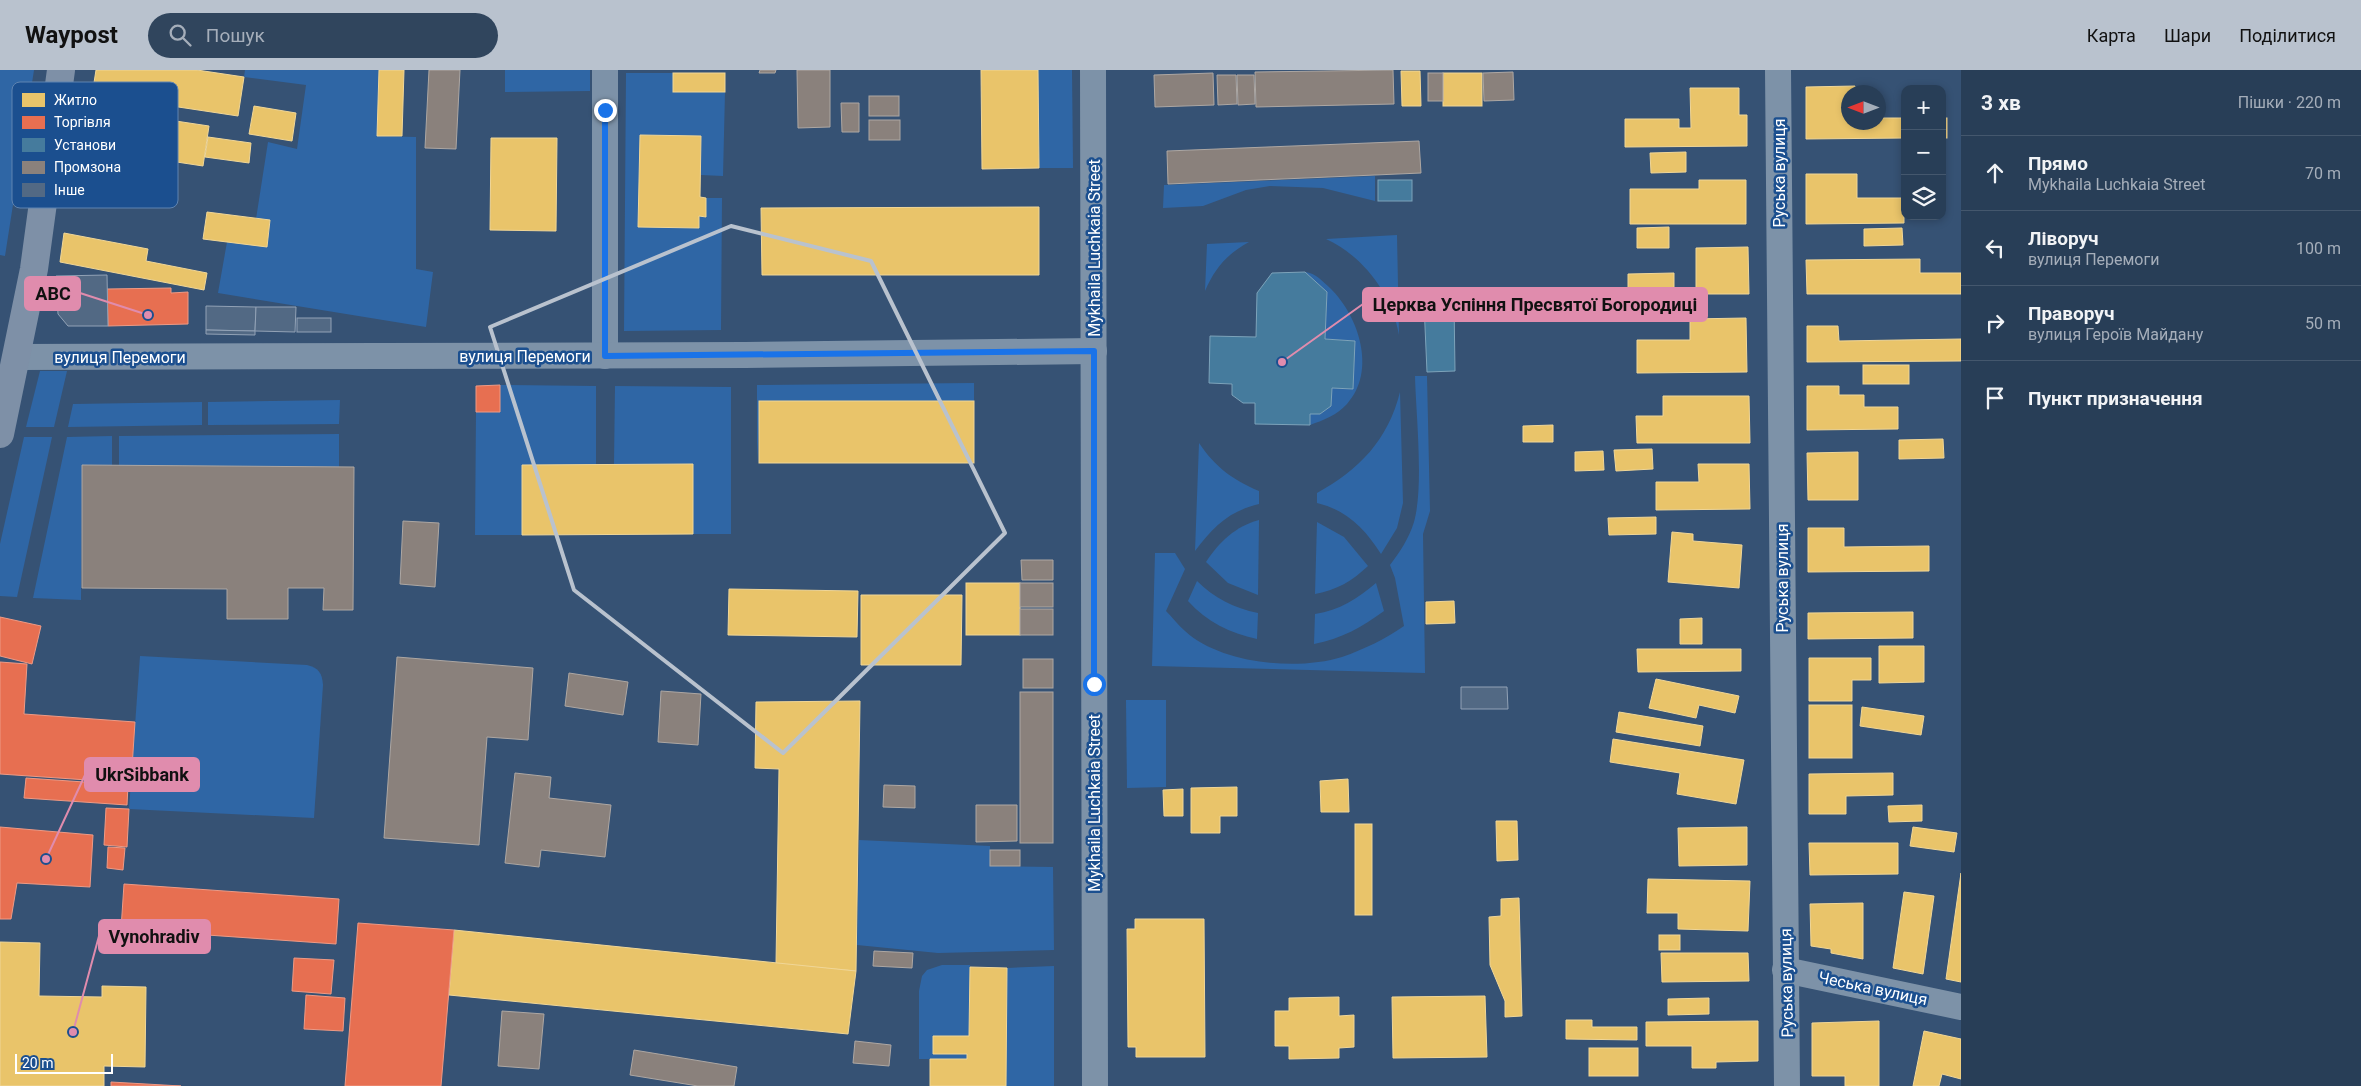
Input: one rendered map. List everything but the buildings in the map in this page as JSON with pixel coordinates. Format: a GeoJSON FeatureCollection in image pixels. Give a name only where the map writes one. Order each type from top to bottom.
{"type":"FeatureCollection","features":[{"type":"Feature","properties":{"kind":"highway"},"geometry":{"type":"LineString","coordinates":[[0,434],[34,269],[42,208]]}},
{"type":"Feature","properties":{"kind":"street"},"geometry":{"type":"LineString","coordinates":[[605,70],[605,356]]}},
{"type":"Feature","properties":{"kind":"street","name":"Mykhaila Luchkaia Street"},"geometry":{"type":"LineString","coordinates":[[1093,70],[1095,1086]]}},
{"type":"Feature","properties":{"kind":"street","name":"Руська вулиця"},"geometry":{"type":"LineString","coordinates":[[1778,70],[1787,1086]]}},
{"type":"Feature","properties":{"kind":"street","name":"вулиця Перемоги"},"geometry":{"type":"LineString","coordinates":[[17,357],[605,356],[1094,351]]}},
{"type":"Feature","properties":{"kind":"street","name":"Чеська вулиця"},"geometry":{"type":"LineString","coordinates":[[1786,970],[1961,1007]]}},
{"type":"Feature","properties":{"kind":"highlighted area"},"geometry":{"type":"Polygon","coordinates":[[[731,226],[871,261],[1005,533],[783,753],[574,590],[490,327],[731,226]]]}},
{"type":"Feature","properties":{"kind":"shaded area"},"geometry":{"type":"Polygon","coordinates":[[[0,70],[34,70],[32,82],[12,82],[12,208],[5,256],[0,255],[0,70]]]}},
{"type":"Feature","properties":{"kind":"shaded area"},"geometry":{"type":"Polygon","coordinates":[[[245,70],[379,70],[377,136],[416,137],[416,269],[433,272],[426,327],[218,293],[227,242],[267,247],[270,221],[256,219],[268,142],[297,149],[306,85],[244,77],[245,70]]]}},
{"type":"Feature","properties":{"kind":"shaded area"},"geometry":{"type":"Polygon","coordinates":[[[505,70],[590,70],[590,91],[505,92],[505,70]]]}},
{"type":"Feature","properties":{"kind":"shaded area"},"geometry":{"type":"Polygon","coordinates":[[[1038,70],[1072,70],[1073,168],[1039,168],[1038,70]]]}},
{"type":"Feature","properties":{"kind":"shaded area"},"geometry":{"type":"Polygon","coordinates":[[[626,73],[673,73],[674,92],[725,92],[723,176],[701,175],[701,136],[640,135],[638,226],[699,228],[699,216],[706,216],[706,198],[722,198],[721,330],[624,331],[626,73]]]}},
{"type":"Feature","properties":{"kind":"shaded area"},"geometry":{"type":"Polygon","coordinates":[[[1375,176],[1375,201],[1323,188],[1270,186],[1246,190],[1203,206],[1163,208],[1164,185],[1375,176]]]}},
{"type":"Feature","properties":{"kind":"shaded area"},"geometry":{"type":"Polygon","coordinates":[[[1397,235],[1399,335],[1390,305],[1374,278],[1352,255],[1326,239],[1397,235]]]}},
{"type":"Feature","properties":{"kind":"shaded area"},"geometry":{"type":"Polygon","coordinates":[[[1249,242],[1234,251],[1222,262],[1205,291],[1207,244],[1249,242]]]}},
{"type":"Feature","properties":{"kind":"shaded area"},"geometry":{"type":"Polygon","coordinates":[[[1305,272],[1319,278],[1330,288],[1349,313],[1361,344],[1362,360],[1361,376],[1356,391],[1347,404],[1335,414],[1310,425],[1310,414],[1320,414],[1331,406],[1332,388],[1353,389],[1355,341],[1325,339],[1327,292],[1305,272]]]}},
{"type":"Feature","properties":{"kind":"shaded area"},"geometry":{"type":"Polygon","coordinates":[[[40,371],[67,371],[54,427],[26,427],[40,371]]]}},
{"type":"Feature","properties":{"kind":"shaded area"},"geometry":{"type":"Polygon","coordinates":[[[1415,376],[1427,376],[1430,511],[1423,534],[1425,673],[1152,666],[1155,553],[1175,553],[1185,569],[1166,611],[1182,629],[1200,642],[1218,651],[1260,662],[1282,664],[1324,661],[1342,657],[1367,647],[1404,626],[1395,578],[1390,565],[1410,534],[1417,507],[1419,450],[1415,376]]]}},
{"type":"Feature","properties":{"kind":"shaded area"},"geometry":{"type":"Polygon","coordinates":[[[974,383],[974,401],[760,401],[757,463],[757,385],[974,383]]]}},
{"type":"Feature","properties":{"kind":"shaded area"},"geometry":{"type":"Polygon","coordinates":[[[500,385],[596,386],[596,465],[522,465],[522,535],[475,535],[476,412],[500,412],[500,385]]]}},
{"type":"Feature","properties":{"kind":"shaded area"},"geometry":{"type":"Polygon","coordinates":[[[615,386],[731,387],[731,534],[693,534],[614,465],[615,386]]]}},
{"type":"Feature","properties":{"kind":"shaded area"},"geometry":{"type":"Polygon","coordinates":[[[1400,392],[1403,503],[1397,528],[1381,554],[1368,536],[1354,522],[1337,510],[1317,503],[1317,493],[1359,464],[1370,452],[1388,425],[1400,392]]]}},
{"type":"Feature","properties":{"kind":"shaded area"},"geometry":{"type":"Polygon","coordinates":[[[340,400],[339,424],[208,425],[208,402],[340,400]]]}},
{"type":"Feature","properties":{"kind":"shaded area"},"geometry":{"type":"Polygon","coordinates":[[[202,402],[202,425],[68,427],[73,404],[202,402]]]}},
{"type":"Feature","properties":{"kind":"shaded area"},"geometry":{"type":"Polygon","coordinates":[[[339,434],[339,467],[119,466],[119,436],[339,434]]]}},
{"type":"Feature","properties":{"kind":"shaded area"},"geometry":{"type":"Polygon","coordinates":[[[112,436],[112,466],[82,466],[81,600],[33,598],[67,437],[112,436]]]}},
{"type":"Feature","properties":{"kind":"shaded area"},"geometry":{"type":"Polygon","coordinates":[[[24,437],[52,437],[17,597],[0,596],[0,544],[24,437]]]}},
{"type":"Feature","properties":{"kind":"shaded area"},"geometry":{"type":"Polygon","coordinates":[[[1199,443],[1211,459],[1225,472],[1259,491],[1259,504],[1239,511],[1222,521],[1195,551],[1199,443]]]}},
{"type":"Feature","properties":{"kind":"shaded area"},"geometry":{"type":"Polygon","coordinates":[[[1259,520],[1258,595],[1228,583],[1206,562],[1229,536],[1243,526],[1259,520]]]}},
{"type":"Feature","properties":{"kind":"shaded area"},"geometry":{"type":"Polygon","coordinates":[[[1317,522],[1344,537],[1368,566],[1344,584],[1315,594],[1317,522]]]}},
{"type":"Feature","properties":{"kind":"shaded area"},"geometry":{"type":"Polygon","coordinates":[[[1197,581],[1225,602],[1258,613],[1257,639],[1220,626],[1195,608],[1188,601],[1197,581]]]}},
{"type":"Feature","properties":{"kind":"shaded area"},"geometry":{"type":"Polygon","coordinates":[[[1376,583],[1384,611],[1351,632],[1314,644],[1315,614],[1332,610],[1348,603],[1376,583]]]}},
{"type":"Feature","properties":{"kind":"shaded area"},"geometry":{"type":"Polygon","coordinates":[[[140,656],[307,665],[317,669],[321,674],[323,685],[314,818],[129,809],[140,656]]]}},
{"type":"Feature","properties":{"kind":"shaded area"},"geometry":{"type":"Polygon","coordinates":[[[1126,700],[1166,700],[1166,787],[1127,788],[1126,700]]]}},
{"type":"Feature","properties":{"kind":"shaded area"},"geometry":{"type":"Polygon","coordinates":[[[859,840],[990,846],[991,866],[1053,867],[1054,950],[938,953],[857,945],[859,840]]]}},
{"type":"Feature","properties":{"kind":"shaded area"},"geometry":{"type":"Polygon","coordinates":[[[942,965],[970,965],[969,1036],[934,1036],[933,1054],[967,1054],[967,1059],[919,1059],[919,991],[922,976],[927,970],[942,965]]]}},
{"type":"Feature","properties":{"kind":"shaded area"},"geometry":{"type":"Polygon","coordinates":[[[1054,966],[1054,1086],[1006,1086],[1007,968],[1054,966]]]}},
{"type":"Feature","properties":{"kind":"place","name":"ABC"},"geometry":{"type":"Point","coordinates":[148,315]}},
{"type":"Feature","properties":{"kind":"place","name":"Церква Успіння Пресвятої Богородиці"},"geometry":{"type":"Point","coordinates":[1282,362]}},
{"type":"Feature","properties":{"kind":"place","name":"UkrSibbank"},"geometry":{"type":"Point","coordinates":[46,859]}},
{"type":"Feature","properties":{"kind":"place","name":"Vynohradiv"},"geometry":{"type":"Point","coordinates":[73,1032]}},
{"type":"Feature","properties":{"kind":"route"},"geometry":{"type":"LineString","coordinates":[[605,110],[605,356],[1094,351],[1094,684]]}}]}
